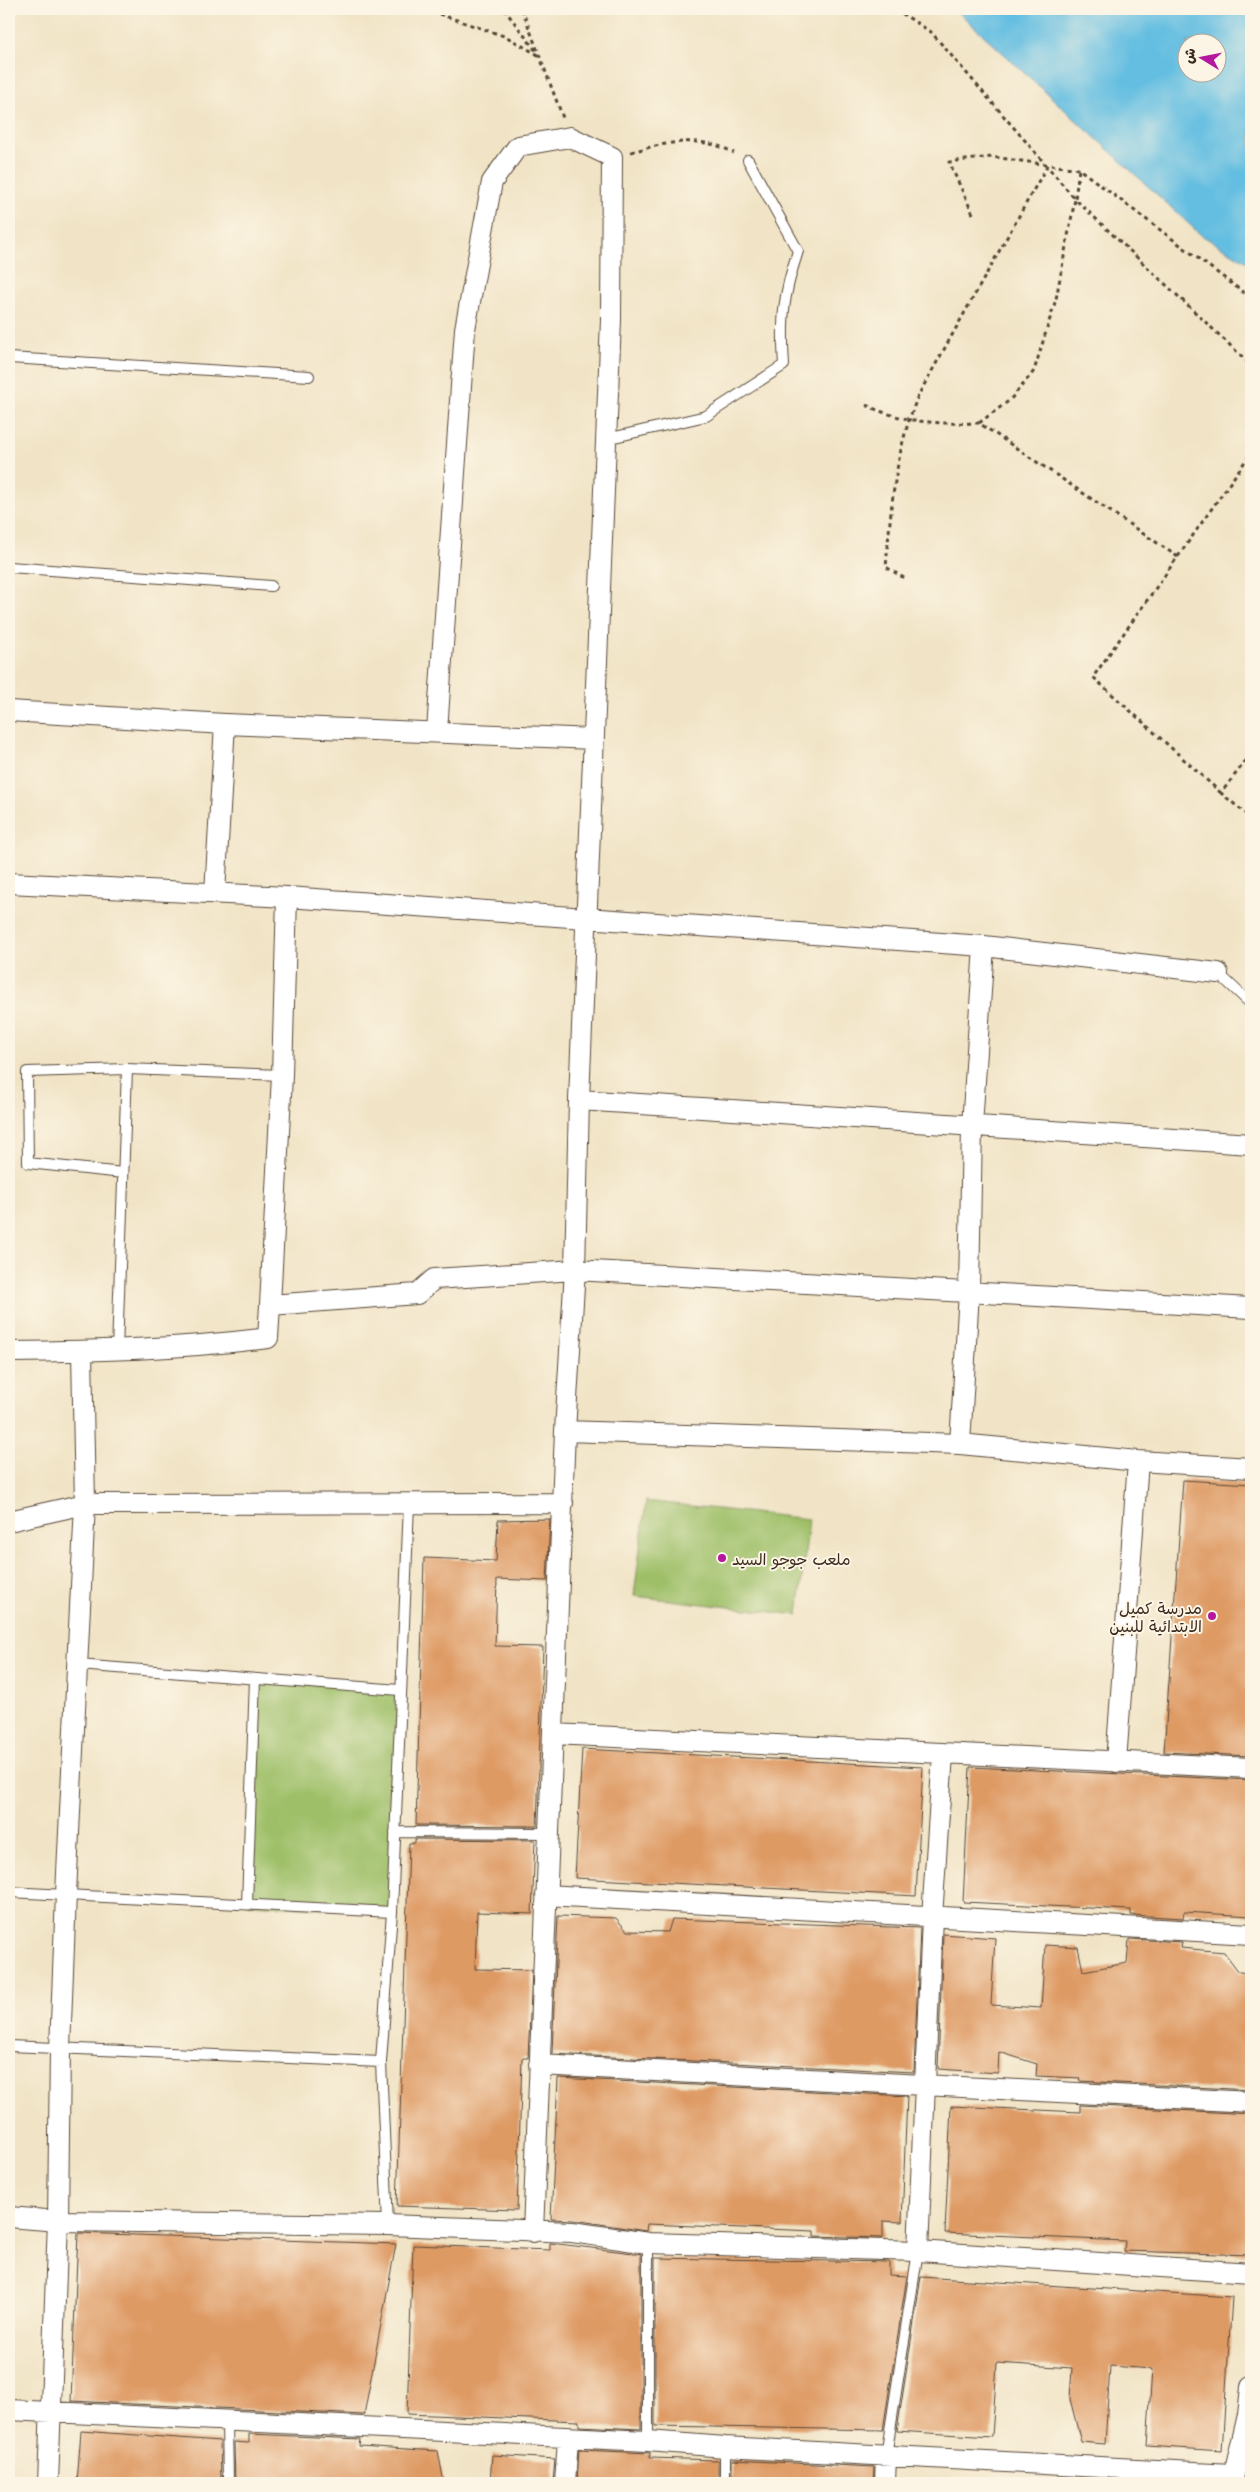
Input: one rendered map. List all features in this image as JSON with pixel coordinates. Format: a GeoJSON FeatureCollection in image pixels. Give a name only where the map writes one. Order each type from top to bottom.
{"type":"FeatureCollection","features":[{"type":"Feature","properties":{"kind":"street"},"geometry":{"type":"LineString","coordinates":[[437,731],[465,329],[492,182],[518,146],[570,137],[612,156],[611,320],[579,1100],[575,1270],[565,1431],[533,2232]]}},
{"type":"Feature","properties":{"kind":"street"},"geometry":{"type":"LineString","coordinates":[[9,711],[225,724],[437,731],[594,739]]}},
{"type":"Feature","properties":{"kind":"street"},"geometry":{"type":"LineString","coordinates":[[215,893],[225,724]]}},
{"type":"Feature","properties":{"kind":"street"},"geometry":{"type":"LineString","coordinates":[[9,883],[287,897],[984,946],[1218,973]]}},
{"type":"Feature","properties":{"kind":"street"},"geometry":{"type":"LineString","coordinates":[[9,1352],[117,1351],[218,1344],[268,1338],[282,1075],[287,897]]}},
{"type":"Feature","properties":{"kind":"street"},"geometry":{"type":"LineString","coordinates":[[960,1444],[968,1292],[972,1126],[984,946]]}},
{"type":"Feature","properties":{"kind":"street"},"geometry":{"type":"LineString","coordinates":[[579,1100],[1251,1144]]}},
{"type":"Feature","properties":{"kind":"street"},"geometry":{"type":"LineString","coordinates":[[270,1305],[418,1294],[434,1279],[575,1270],[1251,1308]]}},
{"type":"Feature","properties":{"kind":"street"},"geometry":{"type":"LineString","coordinates":[[48,2483],[58,2220],[60,2049],[85,1504],[82,1352]]}},
{"type":"Feature","properties":{"kind":"street"},"geometry":{"type":"LineString","coordinates":[[565,1431],[960,1444],[1138,1461],[1251,1468]]}},
{"type":"Feature","properties":{"kind":"street"},"geometry":{"type":"LineString","coordinates":[[1116,1762],[1138,1461]]}},
{"type":"Feature","properties":{"kind":"street"},"geometry":{"type":"LineString","coordinates":[[9,1521],[85,1504],[563,1503]]}},
{"type":"Feature","properties":{"kind":"street"},"geometry":{"type":"LineString","coordinates":[[553,1734],[1251,1768]]}},
{"type":"Feature","properties":{"kind":"street"},"geometry":{"type":"LineString","coordinates":[[918,2251],[932,1916],[943,1754]]}},
{"type":"Feature","properties":{"kind":"street"},"geometry":{"type":"LineString","coordinates":[[546,1895],[1251,1934]]}},
{"type":"Feature","properties":{"kind":"street"},"geometry":{"type":"LineString","coordinates":[[539,2066],[1251,2102]]}},
{"type":"Feature","properties":{"kind":"street"},"geometry":{"type":"LineString","coordinates":[[9,2217],[58,2220],[388,2225],[572,2232],[648,2244],[918,2251],[1251,2273]]}},
{"type":"Feature","properties":{"kind":"street"},"geometry":{"type":"LineString","coordinates":[[9,2410],[568,2439],[648,2441],[1232,2479],[1250,2416],[1251,2387]]}},
{"type":"Feature","properties":{"kind":"street"},"geometry":{"type":"LineString","coordinates":[[565,2483],[568,2439]]}},
{"type":"Feature","properties":{"kind":"street"},"geometry":{"type":"LineString","coordinates":[[885,2483],[886,2456]]}},
{"type":"Feature","properties":{"kind":"lane"},"geometry":{"type":"LineString","coordinates":[[606,439],[706,416],[784,365],[782,326],[786,287],[798,251],[748,160]]}},
{"type":"Feature","properties":{"kind":"lane"},"geometry":{"type":"LineString","coordinates":[[9,358],[309,376]]}},
{"type":"Feature","properties":{"kind":"lane"},"geometry":{"type":"LineString","coordinates":[[9,567],[271,586]]}},
{"type":"Feature","properties":{"kind":"lane"},"geometry":{"type":"LineString","coordinates":[[1218,973],[1251,1004]]}},
{"type":"Feature","properties":{"kind":"lane"},"geometry":{"type":"LineString","coordinates":[[117,1351],[127,1069]]}},
{"type":"Feature","properties":{"kind":"lane"},"geometry":{"type":"LineString","coordinates":[[123,1173],[28,1163],[27,1072],[127,1069],[282,1075]]}},
{"type":"Feature","properties":{"kind":"lane"},"geometry":{"type":"LineString","coordinates":[[388,2225],[381,2062],[392,1912],[400,1690],[410,1504]]}},
{"type":"Feature","properties":{"kind":"lane"},"geometry":{"type":"LineString","coordinates":[[78,1665],[400,1690]]}},
{"type":"Feature","properties":{"kind":"lane"},"geometry":{"type":"LineString","coordinates":[[248,1904],[255,1679]]}},
{"type":"Feature","properties":{"kind":"lane"},"geometry":{"type":"LineString","coordinates":[[395,1832],[549,1833]]}},
{"type":"Feature","properties":{"kind":"lane"},"geometry":{"type":"LineString","coordinates":[[9,1892],[392,1912]]}},
{"type":"Feature","properties":{"kind":"lane"},"geometry":{"type":"LineString","coordinates":[[9,2046],[381,2062]]}},
{"type":"Feature","properties":{"kind":"lane"},"geometry":{"type":"LineString","coordinates":[[648,2244],[648,2441]]}},
{"type":"Feature","properties":{"kind":"lane"},"geometry":{"type":"LineString","coordinates":[[886,2456],[918,2251]]}},
{"type":"Feature","properties":{"kind":"lane"},"geometry":{"type":"LineString","coordinates":[[227,2421],[228,2483]]}},
{"type":"Feature","properties":{"kind":"lane"},"geometry":{"type":"LineString","coordinates":[[725,2447],[725,2483]]}},
{"type":"Feature","properties":{"kind":"path"},"geometry":{"type":"LineString","coordinates":[[424,9],[507,37],[540,57]]}},
{"type":"Feature","properties":{"kind":"path"},"geometry":{"type":"LineString","coordinates":[[504,9],[540,57]]}},
{"type":"Feature","properties":{"kind":"path"},"geometry":{"type":"LineString","coordinates":[[522,9],[570,137]]}},
{"type":"Feature","properties":{"kind":"path"},"geometry":{"type":"LineString","coordinates":[[895,9],[931,32],[1075,199],[1251,365]]}},
{"type":"Feature","properties":{"kind":"path"},"geometry":{"type":"LineString","coordinates":[[612,156],[662,144],[691,141],[726,148],[748,160]]}},
{"type":"Feature","properties":{"kind":"path"},"geometry":{"type":"LineString","coordinates":[[973,214],[950,162],[992,158],[1079,169],[1251,298]]}},
{"type":"Feature","properties":{"kind":"path"},"geometry":{"type":"LineString","coordinates":[[904,578],[886,567],[892,487],[909,418],[919,394],[1047,166]]}},
{"type":"Feature","properties":{"kind":"path"},"geometry":{"type":"LineString","coordinates":[[979,424],[1010,400],[1034,371],[1056,299],[1079,169]]}},
{"type":"Feature","properties":{"kind":"path"},"geometry":{"type":"LineString","coordinates":[[866,405],[880,412],[934,424],[979,424],[1178,556]]}},
{"type":"Feature","properties":{"kind":"path"},"geometry":{"type":"LineString","coordinates":[[1251,453],[1093,677],[1251,818]]}},
{"type":"Feature","properties":{"kind":"path"},"geometry":{"type":"LineString","coordinates":[[1221,793],[1251,754]]}},
{"type":"Feature","properties":{"kind":"green space","name":"ملعب جوجو السيد"},"geometry":{"type":"Polygon","coordinates":[[[646,1501],[809,1519],[798,1615],[634,1596],[646,1501]]]}},
{"type":"Feature","properties":{"kind":"green space"},"geometry":{"type":"Polygon","coordinates":[[[255,1679],[400,1690],[392,1912],[247,1904],[255,1679]]]}},
{"type":"Feature","properties":{"kind":"water"},"geometry":{"type":"Polygon","coordinates":[[[955,9],[1251,9],[1251,264],[1201,235],[955,9]]]}},
{"type":"Feature","properties":{"kind":"building","name":"مدرسة كميل الابتدائية للبنين"},"geometry":{"type":"Polygon","coordinates":[[[1183,1480],[1251,1484],[1251,1756],[1164,1752],[1183,1480]]]}},
{"type":"Feature","properties":{"kind":"building"},"geometry":{"type":"Polygon","coordinates":[[[550,1519],[547,1581],[497,1579],[495,1646],[543,1647],[537,1826],[416,1825],[424,1558],[496,1561],[498,1520],[550,1519]]]}},
{"type":"Feature","properties":{"kind":"building"},"geometry":{"type":"Polygon","coordinates":[[[582,1749],[923,1767],[916,1896],[575,1878],[582,1749]]]}},
{"type":"Feature","properties":{"kind":"building"},"geometry":{"type":"Polygon","coordinates":[[[970,1767],[1251,1780],[1251,1916],[1184,1912],[1183,1918],[1131,1915],[1131,1910],[963,1902],[970,1767]]]}},
{"type":"Feature","properties":{"kind":"building"},"geometry":{"type":"Polygon","coordinates":[[[415,1839],[535,1840],[532,1914],[477,1912],[475,1969],[532,1970],[528,2058],[522,2058],[517,2210],[397,2206],[409,1843],[415,1843],[415,1839]]]}},
{"type":"Feature","properties":{"kind":"building"},"geometry":{"type":"Polygon","coordinates":[[[558,1916],[616,1918],[627,1931],[668,1932],[672,1919],[920,1928],[914,2072],[552,2054],[558,1916]]]}},
{"type":"Feature","properties":{"kind":"building"},"geometry":{"type":"Polygon","coordinates":[[[943,1934],[995,1938],[991,2005],[1041,2008],[1045,1945],[1078,1947],[1083,1971],[1127,1963],[1129,1939],[1182,1942],[1181,1948],[1224,1952],[1239,1972],[1251,1973],[1251,2090],[1080,2081],[1081,2078],[1036,2076],[1037,2064],[999,2052],[998,2073],[938,2069],[943,1934]]]}},
{"type":"Feature","properties":{"kind":"building"},"geometry":{"type":"Polygon","coordinates":[[[558,2078],[907,2096],[902,2222],[883,2221],[883,2238],[814,2236],[814,2231],[647,2224],[646,2231],[574,2220],[551,2219],[558,2078]]]}},
{"type":"Feature","properties":{"kind":"building"},"geometry":{"type":"Polygon","coordinates":[[[1080,2105],[1251,2114],[1251,2255],[1124,2251],[1125,2241],[945,2233],[951,2106],[1080,2112],[1080,2105]]]}},
{"type":"Feature","properties":{"kind":"building"},"geometry":{"type":"Polygon","coordinates":[[[78,2233],[396,2244],[364,2415],[71,2401],[78,2233]]]}},
{"type":"Feature","properties":{"kind":"building"},"geometry":{"type":"Polygon","coordinates":[[[550,2243],[641,2254],[641,2429],[579,2426],[579,2421],[407,2414],[413,2245],[550,2250],[550,2243]]]}},
{"type":"Feature","properties":{"kind":"building"},"geometry":{"type":"Polygon","coordinates":[[[655,2258],[889,2262],[889,2275],[907,2276],[883,2430],[655,2426],[655,2258]]]}},
{"type":"Feature","properties":{"kind":"building"},"geometry":{"type":"Polygon","coordinates":[[[921,2277],[1232,2297],[1222,2451],[1147,2446],[1152,2369],[1110,2366],[1105,2444],[1081,2442],[1070,2399],[1072,2368],[997,2363],[992,2437],[897,2431],[921,2277]]]}},
{"type":"Feature","properties":{"kind":"building"},"geometry":{"type":"Polygon","coordinates":[[[81,2431],[220,2441],[221,2483],[77,2483],[81,2431]]]}},
{"type":"Feature","properties":{"kind":"building"},"geometry":{"type":"Polygon","coordinates":[[[249,2434],[360,2439],[359,2446],[438,2451],[444,2483],[235,2483],[234,2442],[249,2443],[249,2434]]]}},
{"type":"Feature","properties":{"kind":"building"},"geometry":{"type":"Polygon","coordinates":[[[579,2450],[650,2453],[650,2458],[718,2460],[718,2483],[577,2483],[579,2450]]]}},
{"type":"Feature","properties":{"kind":"building"},"geometry":{"type":"Polygon","coordinates":[[[492,2455],[555,2459],[553,2483],[490,2483],[492,2455]]]}},
{"type":"Feature","properties":{"kind":"building"},"geometry":{"type":"Polygon","coordinates":[[[732,2460],[874,2467],[873,2483],[732,2483],[732,2460]]]}},
{"type":"Feature","properties":{"kind":"place","name":"ملعب جوجو السيد"},"geometry":{"type":"Point","coordinates":[722,1558]}},
{"type":"Feature","properties":{"kind":"place","name":"مدرسة كميل الابتدائية للبنين"},"geometry":{"type":"Point","coordinates":[1212,1616]}}]}
